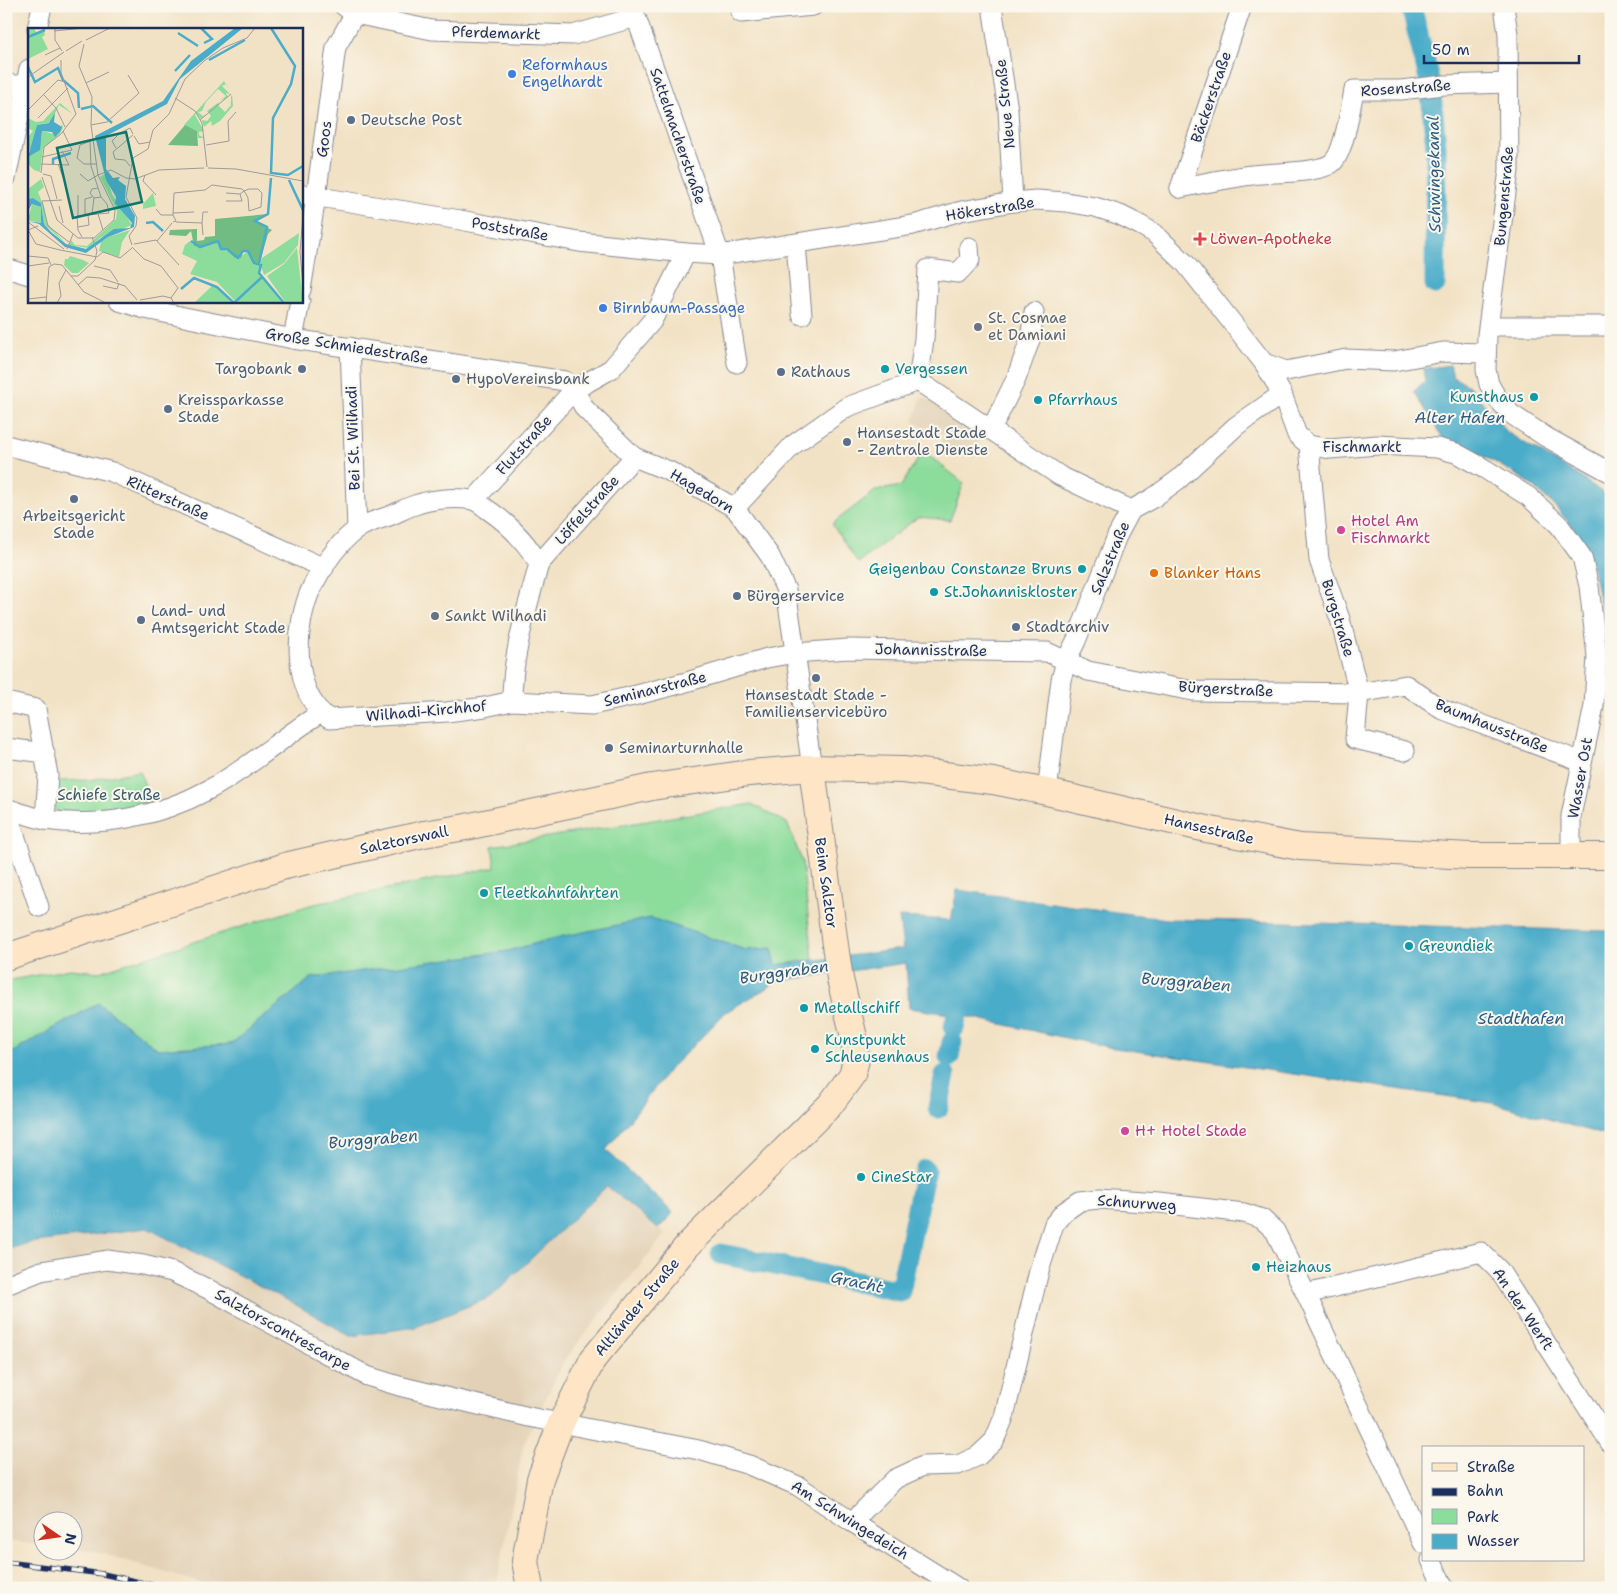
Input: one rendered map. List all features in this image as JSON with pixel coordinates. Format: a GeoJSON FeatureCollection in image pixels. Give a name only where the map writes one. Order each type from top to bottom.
{"type":"FeatureCollection","features":[{"type":"Feature","properties":{"kind":"main road","name":"Hansestraße"},"geometry":{"type":"LineString","coordinates":[[812,768],[903,770],[992,780],[1211,830],[1300,847],[1461,856],[1611,856]]}},
{"type":"Feature","properties":{"kind":"main road","name":"Beim Salztor"},"geometry":{"type":"LineString","coordinates":[[812,768],[835,945],[854,1037],[856,1060],[852,1075],[830,1105]]}},
{"type":"Feature","properties":{"kind":"main road","name":"Salztorswall"},"geometry":{"type":"LineString","coordinates":[[6,957],[285,866],[424,834],[466,827],[652,787],[749,773],[812,768]]}},
{"type":"Feature","properties":{"kind":"main road","name":"Altländer Straße"},"geometry":{"type":"LineString","coordinates":[[530,1588],[526,1561],[540,1478],[561,1423],[593,1359],[682,1253],[830,1105]]}},
{"type":"Feature","properties":{"kind":"street"},"geometry":{"type":"LineString","coordinates":[[37,28],[42,6]]}},
{"type":"Feature","properties":{"kind":"street"},"geometry":{"type":"LineString","coordinates":[[741,13],[812,6]]}},
{"type":"Feature","properties":{"kind":"street","name":"Neue Straße"},"geometry":{"type":"LineString","coordinates":[[992,6],[1008,110],[1013,202]]}},
{"type":"Feature","properties":{"kind":"street","name":"Bäckerstraße"},"geometry":{"type":"LineString","coordinates":[[1180,188],[1242,6]]}},
{"type":"Feature","properties":{"kind":"street","name":"Bungenstraße"},"geometry":{"type":"LineString","coordinates":[[1504,6],[1508,34],[1509,170],[1485,353],[1489,384],[1496,398],[1511,414],[1546,437],[1611,473]]}},
{"type":"Feature","properties":{"kind":"street","name":"Pferdemarkt"},"geometry":{"type":"LineString","coordinates":[[336,47],[353,9],[432,30],[573,36],[636,17]]}},
{"type":"Feature","properties":{"kind":"street","name":"Sattelmacherstraße"},"geometry":{"type":"LineString","coordinates":[[636,17],[720,255],[737,363]]}},
{"type":"Feature","properties":{"kind":"street","name":"Goos"},"geometry":{"type":"LineString","coordinates":[[302,278],[309,196],[336,47]]}},
{"type":"Feature","properties":{"kind":"street"},"geometry":{"type":"LineString","coordinates":[[6,84],[27,77],[24,119],[6,178]]}},
{"type":"Feature","properties":{"kind":"street","name":"Rosenstraße"},"geometry":{"type":"LineString","coordinates":[[1180,188],[1254,175],[1323,168],[1332,163],[1342,145],[1354,90],[1401,90],[1444,85],[1508,83]]}},
{"type":"Feature","properties":{"kind":"street","name":"Poststraße"},"geometry":{"type":"LineString","coordinates":[[309,196],[460,220],[579,242],[720,255]]}},
{"type":"Feature","properties":{"kind":"street","name":"Hökerstraße"},"geometry":{"type":"LineString","coordinates":[[720,255],[913,225],[961,211],[1013,202],[1046,201],[1095,207],[1120,215],[1147,229],[1171,249],[1264,363],[1282,394]]}},
{"type":"Feature","properties":{"kind":"street"},"geometry":{"type":"LineString","coordinates":[[796,244],[802,315]]}},
{"type":"Feature","properties":{"kind":"street"},"geometry":{"type":"LineString","coordinates":[[918,381],[924,339],[928,269],[958,273],[970,260],[969,247]]}},
{"type":"Feature","properties":{"kind":"street","name":"Flutstraße"},"geometry":{"type":"LineString","coordinates":[[474,500],[574,390],[611,369],[652,321],[686,253]]}},
{"type":"Feature","properties":{"kind":"street"},"geometry":{"type":"LineString","coordinates":[[6,268],[28,275]]}},
{"type":"Feature","properties":{"kind":"street","name":"Große Schmiedestraße"},"geometry":{"type":"LineString","coordinates":[[122,302],[145,309],[293,339],[565,381],[574,390]]}},
{"type":"Feature","properties":{"kind":"street"},"geometry":{"type":"LineString","coordinates":[[293,339],[300,302]]}},
{"type":"Feature","properties":{"kind":"street"},"geometry":{"type":"LineString","coordinates":[[991,430],[1016,379],[1030,340],[1034,312]]}},
{"type":"Feature","properties":{"kind":"street"},"geometry":{"type":"LineString","coordinates":[[1488,326],[1611,326]]}},
{"type":"Feature","properties":{"kind":"street","name":"Bei St. Wilhadi"},"geometry":{"type":"LineString","coordinates":[[350,347],[357,529]]}},
{"type":"Feature","properties":{"kind":"street"},"geometry":{"type":"LineString","coordinates":[[1264,363],[1286,371],[1346,359],[1394,361],[1443,352],[1485,353]]}},
{"type":"Feature","properties":{"kind":"street","name":"Fischmarkt"},"geometry":{"type":"LineString","coordinates":[[1286,371],[1282,394],[1297,435],[1310,445],[1330,449],[1377,445],[1437,448]]}},
{"type":"Feature","properties":{"kind":"street"},"geometry":{"type":"LineString","coordinates":[[918,381],[1060,476],[1131,510]]}},
{"type":"Feature","properties":{"kind":"street"},"geometry":{"type":"LineString","coordinates":[[735,508],[793,445],[847,407],[918,381]]}},
{"type":"Feature","properties":{"kind":"street","name":"Hagedorn"},"geometry":{"type":"LineString","coordinates":[[574,390],[585,409],[634,457],[670,471],[735,508],[770,556],[786,590],[795,653]]}},
{"type":"Feature","properties":{"kind":"street","name":"Salzstraße"},"geometry":{"type":"LineString","coordinates":[[1047,792],[1061,680],[1066,661],[1076,641],[1117,536],[1131,510],[1153,498],[1179,479],[1236,426],[1282,394]]}},
{"type":"Feature","properties":{"kind":"street","name":"Ritterstraße"},"geometry":{"type":"LineString","coordinates":[[6,445],[112,472],[324,568]]}},
{"type":"Feature","properties":{"kind":"street","name":"Burgstraße"},"geometry":{"type":"LineString","coordinates":[[1310,445],[1319,560],[1340,619],[1359,693],[1355,739],[1405,751]]}},
{"type":"Feature","properties":{"kind":"street","name":"Wasser Ost"},"geometry":{"type":"LineString","coordinates":[[1437,448],[1456,453],[1529,497],[1559,525],[1582,557],[1590,586],[1597,656],[1594,706],[1571,816],[1571,856]]}},
{"type":"Feature","properties":{"kind":"street","name":"Löffelstraße"},"geometry":{"type":"LineString","coordinates":[[539,564],[634,457]]}},
{"type":"Feature","properties":{"kind":"street"},"geometry":{"type":"LineString","coordinates":[[6,809],[45,820],[78,822],[126,819],[154,812],[184,802],[209,790],[321,713],[307,690],[298,653],[305,610],[312,587],[338,547],[357,529],[416,504],[455,499],[474,500],[499,517],[517,533],[530,548],[539,564],[516,649],[512,676],[512,701]]}},
{"type":"Feature","properties":{"kind":"street","name":"Johannisstraße"},"geometry":{"type":"LineString","coordinates":[[795,653],[848,649],[1047,652],[1066,661]]}},
{"type":"Feature","properties":{"kind":"street","name":"Seminarstraße"},"geometry":{"type":"LineString","coordinates":[[512,701],[592,705],[629,698],[767,658],[795,653]]}},
{"type":"Feature","properties":{"kind":"street","name":"Beim Salztor"},"geometry":{"type":"LineString","coordinates":[[795,653],[812,768]]}},
{"type":"Feature","properties":{"kind":"street","name":"Bürgerstraße"},"geometry":{"type":"LineString","coordinates":[[1066,661],[1088,671],[1193,691],[1359,693],[1406,685]]}},
{"type":"Feature","properties":{"kind":"street","name":"Baumhausstraße"},"geometry":{"type":"LineString","coordinates":[[1406,685],[1441,709],[1582,762]]}},
{"type":"Feature","properties":{"kind":"street","name":"Wilhadi-Kirchhof"},"geometry":{"type":"LineString","coordinates":[[321,713],[330,719],[447,712],[486,707],[512,701]]}},
{"type":"Feature","properties":{"kind":"street"},"geometry":{"type":"LineString","coordinates":[[6,702],[36,709],[48,775],[45,820]]}},
{"type":"Feature","properties":{"kind":"street"},"geometry":{"type":"LineString","coordinates":[[6,748],[45,753]]}},
{"type":"Feature","properties":{"kind":"street"},"geometry":{"type":"LineString","coordinates":[[6,809],[39,907]]}},
{"type":"Feature","properties":{"kind":"street","name":"Schnurweg"},"geometry":{"type":"LineString","coordinates":[[852,1522],[895,1479],[923,1466],[958,1465],[978,1456],[994,1441],[1004,1417],[1039,1270],[1054,1224],[1064,1212],[1080,1201],[1099,1199],[1159,1203],[1244,1214],[1262,1219],[1275,1231],[1422,1541]]}},
{"type":"Feature","properties":{"kind":"street","name":"An der Werft"},"geometry":{"type":"LineString","coordinates":[[1306,1294],[1481,1252],[1500,1270],[1611,1444]]}},
{"type":"Feature","properties":{"kind":"street","name":"Salztorscontrescarpe"},"geometry":{"type":"LineString","coordinates":[[6,1285],[41,1271],[107,1260],[143,1265],[172,1272],[368,1376],[446,1397],[561,1423]]}},
{"type":"Feature","properties":{"kind":"street","name":"Am Schwingedeich"},"geometry":{"type":"LineString","coordinates":[[561,1423],[699,1450],[748,1465],[798,1486],[958,1588]]}},
{"type":"Feature","properties":{"kind":"street"},"geometry":{"type":"LineString","coordinates":[[1432,1562],[1444,1588]]}},
{"type":"Feature","properties":{"kind":"shaded area"},"geometry":{"type":"Polygon","coordinates":[[[922,397],[950,410],[982,429],[974,458],[940,445],[943,435],[913,422],[922,397]]]}},
{"type":"Feature","properties":{"kind":"shaded area"},"geometry":{"type":"Polygon","coordinates":[[[607,1186],[665,1234],[565,1359],[524,1443],[497,1588],[216,1588],[94,1551],[82,1549],[82,1512],[32,1512],[32,1544],[6,1541],[6,1250],[28,1243],[147,1228],[289,1301],[351,1336],[491,1297],[607,1186]]]}},
{"type":"Feature","properties":{"kind":"green space"},"geometry":{"type":"Polygon","coordinates":[[[923,451],[964,483],[950,520],[918,517],[858,563],[832,524],[875,491],[901,486],[923,451]]]}},
{"type":"Feature","properties":{"kind":"green space","name":"Schiefe Straße"},"geometry":{"type":"Polygon","coordinates":[[[140,771],[150,802],[113,813],[58,813],[54,807],[59,781],[89,780],[140,771]]]}},
{"type":"Feature","properties":{"kind":"green space"},"geometry":{"type":"Polygon","coordinates":[[[752,804],[787,823],[802,861],[813,960],[776,965],[772,948],[746,950],[651,918],[555,938],[508,951],[311,978],[231,1044],[158,1049],[98,1003],[6,1056],[6,981],[70,969],[99,972],[310,905],[495,867],[492,846],[752,804]]]}},
{"type":"Feature","properties":{"kind":"water","name":"Alter Hafen"},"geometry":{"type":"Polygon","coordinates":[[[1450,365],[1453,377],[1469,386],[1508,433],[1576,474],[1606,495],[1611,502],[1611,685],[1603,616],[1592,565],[1575,530],[1553,504],[1527,481],[1493,461],[1444,440],[1414,391],[1425,381],[1423,369],[1450,365]]]}},
{"type":"Feature","properties":{"kind":"water"},"geometry":{"type":"Polygon","coordinates":[[[957,890],[1167,919],[1611,931],[1611,1137],[1493,1103],[1108,1047],[969,1017],[909,1008],[906,963],[779,981],[726,1012],[669,1070],[606,1150],[673,1213],[658,1229],[607,1186],[491,1297],[416,1327],[351,1336],[289,1301],[147,1228],[28,1243],[6,1250],[6,1056],[98,1003],[158,1049],[231,1044],[311,978],[508,951],[555,938],[651,918],[746,950],[772,948],[776,965],[903,949],[899,917],[951,920],[957,890]]]}},
{"type":"Feature","properties":{"kind":"waterway","name":"Schwingekanal"},"geometry":{"type":"LineString","coordinates":[[1411,6],[1430,83],[1436,146],[1435,284]]}},
{"type":"Feature","properties":{"kind":"waterway","name":"Gracht"},"geometry":{"type":"LineString","coordinates":[[954,1028],[963,987]]}},
{"type":"Feature","properties":{"kind":"waterway","name":"Gracht"},"geometry":{"type":"LineString","coordinates":[[949,1057],[952,1042]]}},
{"type":"Feature","properties":{"kind":"waterway","name":"Gracht"},"geometry":{"type":"LineString","coordinates":[[938,1108],[945,1075]]}},
{"type":"Feature","properties":{"kind":"waterway","name":"Gracht"},"geometry":{"type":"LineString","coordinates":[[721,1254],[900,1291],[925,1170]]}},
{"type":"Feature","properties":{"kind":"railway"},"geometry":{"type":"LineString","coordinates":[[6,1562],[103,1574],[166,1588]]}},
{"type":"Feature","properties":{"kind":"place","name":"Reformhaus Engelhardt"},"geometry":{"type":"Point","coordinates":[512,74]}},
{"type":"Feature","properties":{"kind":"place","name":"Deutsche Post"},"geometry":{"type":"Point","coordinates":[351,120]}},
{"type":"Feature","properties":{"kind":"place","name":"Löwen-Apotheke"},"geometry":{"type":"Point","coordinates":[1200,239]}},
{"type":"Feature","properties":{"kind":"place","name":"Birnbaum-Passage"},"geometry":{"type":"Point","coordinates":[603,308]}},
{"type":"Feature","properties":{"kind":"place","name":"St. Cosmae et Damiani"},"geometry":{"type":"Point","coordinates":[978,327]}},
{"type":"Feature","properties":{"kind":"place","name":"Targobank"},"geometry":{"type":"Point","coordinates":[302,369]}},
{"type":"Feature","properties":{"kind":"place","name":"Vergessen"},"geometry":{"type":"Point","coordinates":[885,369]}},
{"type":"Feature","properties":{"kind":"place","name":"Rathaus"},"geometry":{"type":"Point","coordinates":[781,372]}},
{"type":"Feature","properties":{"kind":"place","name":"HypoVereinsbank"},"geometry":{"type":"Point","coordinates":[456,379]}},
{"type":"Feature","properties":{"kind":"place","name":"Kunsthaus"},"geometry":{"type":"Point","coordinates":[1534,397]}},
{"type":"Feature","properties":{"kind":"place","name":"Pfarrhaus"},"geometry":{"type":"Point","coordinates":[1038,400]}},
{"type":"Feature","properties":{"kind":"place","name":"Kreissparkasse Stade"},"geometry":{"type":"Point","coordinates":[168,409]}},
{"type":"Feature","properties":{"kind":"place","name":"Hansestadt Stade - Zentrale Dienste"},"geometry":{"type":"Point","coordinates":[847,442]}},
{"type":"Feature","properties":{"kind":"place","name":"Arbeitsgericht Stade"},"geometry":{"type":"Point","coordinates":[74,499]}},
{"type":"Feature","properties":{"kind":"place","name":"Hotel Am Fischmarkt"},"geometry":{"type":"Point","coordinates":[1341,530]}},
{"type":"Feature","properties":{"kind":"place","name":"Geigenbau Constanze Bruns"},"geometry":{"type":"Point","coordinates":[1082,569]}},
{"type":"Feature","properties":{"kind":"place","name":"Blanker Hans"},"geometry":{"type":"Point","coordinates":[1154,573]}},
{"type":"Feature","properties":{"kind":"place","name":"St.Johanniskloster"},"geometry":{"type":"Point","coordinates":[934,592]}},
{"type":"Feature","properties":{"kind":"place","name":"Bürgerservice"},"geometry":{"type":"Point","coordinates":[737,596]}},
{"type":"Feature","properties":{"kind":"place","name":"Sankt Wilhadi"},"geometry":{"type":"Point","coordinates":[435,616]}},
{"type":"Feature","properties":{"kind":"place","name":"Land- und Amtsgericht Stade"},"geometry":{"type":"Point","coordinates":[141,620]}},
{"type":"Feature","properties":{"kind":"place","name":"Stadtarchiv"},"geometry":{"type":"Point","coordinates":[1016,627]}},
{"type":"Feature","properties":{"kind":"place","name":"Hansestadt Stade - Familienservicebüro"},"geometry":{"type":"Point","coordinates":[816,678]}},
{"type":"Feature","properties":{"kind":"place","name":"Seminarturnhalle"},"geometry":{"type":"Point","coordinates":[609,748]}},
{"type":"Feature","properties":{"kind":"place","name":"Fleetkahnfahrten"},"geometry":{"type":"Point","coordinates":[484,893]}},
{"type":"Feature","properties":{"kind":"place","name":"Greundiek"},"geometry":{"type":"Point","coordinates":[1409,946]}},
{"type":"Feature","properties":{"kind":"place","name":"Metallschiff"},"geometry":{"type":"Point","coordinates":[804,1008]}},
{"type":"Feature","properties":{"kind":"place","name":"Kunstpunkt Schleusenhaus"},"geometry":{"type":"Point","coordinates":[815,1049]}},
{"type":"Feature","properties":{"kind":"place","name":"H+ Hotel Stade"},"geometry":{"type":"Point","coordinates":[1125,1131]}},
{"type":"Feature","properties":{"kind":"place","name":"CineStar"},"geometry":{"type":"Point","coordinates":[861,1177]}},
{"type":"Feature","properties":{"kind":"place","name":"Heizhaus"},"geometry":{"type":"Point","coordinates":[1256,1267]}},
{"type":"Feature","properties":{"kind":"water label","name":"Burggraben"},"geometry":{"type":"Point","coordinates":[784,972]}},
{"type":"Feature","properties":{"kind":"water label","name":"Burggraben"},"geometry":{"type":"Point","coordinates":[1186,982]}},
{"type":"Feature","properties":{"kind":"water label","name":"Stadthafen"},"geometry":{"type":"Point","coordinates":[1521,1018]}},
{"type":"Feature","properties":{"kind":"water label","name":"Burggraben"},"geometry":{"type":"Point","coordinates":[373,1139]}}]}
